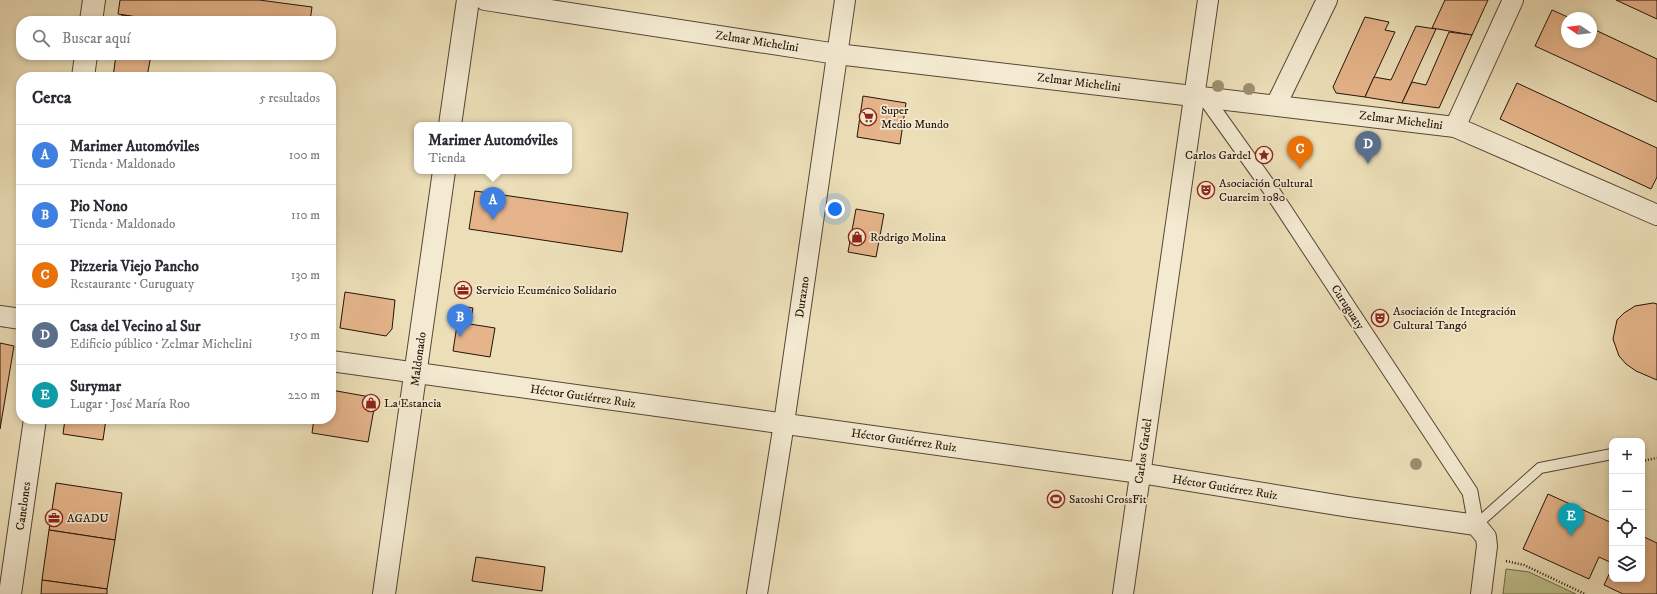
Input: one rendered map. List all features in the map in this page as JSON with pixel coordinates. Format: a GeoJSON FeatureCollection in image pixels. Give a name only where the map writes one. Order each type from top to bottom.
{"type":"FeatureCollection","features":[{"type":"Feature","properties":{"kind":"street"},"geometry":{"type":"LineString","coordinates":[[92,16],[94,0]]}},
{"type":"Feature","properties":{"kind":"street"},"geometry":{"type":"LineString","coordinates":[[450,122],[468,0]]}},
{"type":"Feature","properties":{"kind":"street","name":"Zelmar Michelini"},"geometry":{"type":"LineString","coordinates":[[485,0],[837,54],[1456,127],[1657,215]]}},
{"type":"Feature","properties":{"kind":"street","name":"Durazno"},"geometry":{"type":"LineString","coordinates":[[757,594],[784,423],[845,0]]}},
{"type":"Feature","properties":{"kind":"street","name":"Carlos Gardel"},"geometry":{"type":"LineString","coordinates":[[1123,594],[1140,473],[1198,96],[1208,0]]}},
{"type":"Feature","properties":{"kind":"street"},"geometry":{"type":"LineString","coordinates":[[1276,106],[1327,0]]}},
{"type":"Feature","properties":{"kind":"street"},"geometry":{"type":"LineString","coordinates":[[1456,127],[1513,0]]}},
{"type":"Feature","properties":{"kind":"street"},"geometry":{"type":"LineString","coordinates":[[84,72],[85,60]]}},
{"type":"Feature","properties":{"kind":"street","name":"Curuguaty"},"geometry":{"type":"LineString","coordinates":[[1198,96],[1271,190],[1470,492],[1476,525]]}},
{"type":"Feature","properties":{"kind":"street","name":"Maldonado"},"geometry":{"type":"LineString","coordinates":[[384,594],[444,174]]}},
{"type":"Feature","properties":{"kind":"street"},"geometry":{"type":"LineString","coordinates":[[0,316],[16,318]]}},
{"type":"Feature","properties":{"kind":"street","name":"Héctor Gutiérrez Ruiz"},"geometry":{"type":"LineString","coordinates":[[336,362],[1140,473],[1349,507],[1476,525]]}},
{"type":"Feature","properties":{"kind":"street","name":"Canelones"},"geometry":{"type":"LineString","coordinates":[[10,594],[34,424]]}},
{"type":"Feature","properties":{"kind":"street"},"geometry":{"type":"LineString","coordinates":[[1476,525],[1486,537],[1487,556],[1481,594]]}},
{"type":"Feature","properties":{"kind":"lane"},"geometry":{"type":"LineString","coordinates":[[1476,525],[1540,468],[1609,455]]}},
{"type":"Feature","properties":{"kind":"path"},"geometry":{"type":"LineString","coordinates":[[1645,460],[1657,458]]}},
{"type":"Feature","properties":{"kind":"path"},"geometry":{"type":"LineString","coordinates":[[1487,556],[1524,565],[1585,594]]}},
{"type":"Feature","properties":{"kind":"green space"},"geometry":{"type":"Polygon","coordinates":[[[1506,569],[1529,572],[1576,594],[1503,594],[1506,569]]]}},
{"type":"Feature","properties":{"kind":"building"},"geometry":{"type":"Polygon","coordinates":[[[120,0],[259,0],[312,7],[311,16],[131,16],[118,14],[120,0]]]}},
{"type":"Feature","properties":{"kind":"building"},"geometry":{"type":"Polygon","coordinates":[[[1445,0],[1488,0],[1472,35],[1432,28],[1445,0]]]}},
{"type":"Feature","properties":{"kind":"building"},"geometry":{"type":"Polygon","coordinates":[[[1616,0],[1657,0],[1657,19],[1616,0]]]}},
{"type":"Feature","properties":{"kind":"building"},"geometry":{"type":"Polygon","coordinates":[[[1552,10],[1561,14],[1561,48],[1597,48],[1597,31],[1657,59],[1657,102],[1535,46],[1552,10]]]}},
{"type":"Feature","properties":{"kind":"building"},"geometry":{"type":"Polygon","coordinates":[[[1365,17],[1389,22],[1385,30],[1395,32],[1365,97],[1336,93],[1333,87],[1365,17]]]}},
{"type":"Feature","properties":{"kind":"building"},"geometry":{"type":"Polygon","coordinates":[[[1416,26],[1436,29],[1402,103],[1365,97],[1374,77],[1391,80],[1416,26]]]}},
{"type":"Feature","properties":{"kind":"building"},"geometry":{"type":"Polygon","coordinates":[[[1449,32],[1472,35],[1439,108],[1402,103],[1412,82],[1426,85],[1449,32]]]}},
{"type":"Feature","properties":{"kind":"building"},"geometry":{"type":"Polygon","coordinates":[[[115,60],[150,60],[148,72],[114,72],[115,60]]]}},
{"type":"Feature","properties":{"kind":"building"},"geometry":{"type":"Polygon","coordinates":[[[1517,83],[1657,148],[1657,177],[1651,189],[1500,119],[1517,83]]]}},
{"type":"Feature","properties":{"kind":"building"},"geometry":{"type":"Polygon","coordinates":[[[863,96],[906,103],[900,144],[857,137],[863,96]]]}},
{"type":"Feature","properties":{"kind":"building"},"geometry":{"type":"Polygon","coordinates":[[[475,191],[628,213],[622,252],[469,229],[475,191]]]}},
{"type":"Feature","properties":{"kind":"building"},"geometry":{"type":"Polygon","coordinates":[[[856,209],[884,214],[876,257],[848,252],[856,209]]]}},
{"type":"Feature","properties":{"kind":"building"},"geometry":{"type":"Polygon","coordinates":[[[345,292],[395,300],[392,329],[386,336],[340,328],[345,292]]]}},
{"type":"Feature","properties":{"kind":"building"},"geometry":{"type":"Polygon","coordinates":[[[1653,303],[1657,304],[1657,380],[1636,371],[1626,364],[1619,356],[1613,339],[1617,320],[1624,313],[1635,306],[1653,303]]]}},
{"type":"Feature","properties":{"kind":"building"},"geometry":{"type":"Polygon","coordinates":[[[460,306],[473,308],[470,324],[495,328],[490,357],[453,351],[460,306]]]}},
{"type":"Feature","properties":{"kind":"building"},"geometry":{"type":"Polygon","coordinates":[[[0,343],[14,346],[0,429],[0,343]]]}},
{"type":"Feature","properties":{"kind":"building"},"geometry":{"type":"Polygon","coordinates":[[[336,391],[376,398],[368,442],[312,433],[313,424],[336,424],[336,391]]]}},
{"type":"Feature","properties":{"kind":"building"},"geometry":{"type":"Polygon","coordinates":[[[64,424],[105,424],[103,440],[63,434],[64,424]]]}},
{"type":"Feature","properties":{"kind":"building"},"geometry":{"type":"Polygon","coordinates":[[[56,483],[122,493],[115,540],[49,530],[56,483]]]}},
{"type":"Feature","properties":{"kind":"building"},"geometry":{"type":"Polygon","coordinates":[[[1548,494],[1609,522],[1609,562],[1599,557],[1589,579],[1523,549],[1548,494]]]}},
{"type":"Feature","properties":{"kind":"building"},"geometry":{"type":"Polygon","coordinates":[[[49,530],[115,540],[107,589],[42,580],[49,530]]]}},
{"type":"Feature","properties":{"kind":"building"},"geometry":{"type":"Polygon","coordinates":[[[1645,537],[1657,543],[1657,594],[1623,594],[1604,585],[1609,574],[1609,582],[1645,582],[1645,537]]]}},
{"type":"Feature","properties":{"kind":"building"},"geometry":{"type":"Polygon","coordinates":[[[476,557],[545,567],[542,591],[472,581],[476,557]]]}},
{"type":"Feature","properties":{"kind":"building"},"geometry":{"type":"Polygon","coordinates":[[[42,580],[107,589],[107,594],[41,594],[42,580]]]}},
{"type":"Feature","properties":{"kind":"place","name":"Super Medio Mundo"},"geometry":{"type":"Point","coordinates":[868,117]}},
{"type":"Feature","properties":{"kind":"place","name":"Carlos Gardel"},"geometry":{"type":"Point","coordinates":[1264,155]}},
{"type":"Feature","properties":{"kind":"place","name":"Casa del Vecino al Sur"},"geometry":{"type":"Point","coordinates":[1368,164]}},
{"type":"Feature","properties":{"kind":"place","name":"Pizzeria Viejo Pancho"},"geometry":{"type":"Point","coordinates":[1300,169]}},
{"type":"Feature","properties":{"kind":"place","name":"Asociación Cultural Cuareim 1080"},"geometry":{"type":"Point","coordinates":[1206,190]}},
{"type":"Feature","properties":{"kind":"place","name":"Marimer Automóviles"},"geometry":{"type":"Point","coordinates":[493,220]}},
{"type":"Feature","properties":{"kind":"place","name":"Rodrigo Molina"},"geometry":{"type":"Point","coordinates":[857,237]}},
{"type":"Feature","properties":{"kind":"place","name":"Servicio Ecuménico Solidario"},"geometry":{"type":"Point","coordinates":[463,290]}},
{"type":"Feature","properties":{"kind":"place","name":"Asociación de Integración Cultural Tangó"},"geometry":{"type":"Point","coordinates":[1380,318]}},
{"type":"Feature","properties":{"kind":"place","name":"Pio Nono"},"geometry":{"type":"Point","coordinates":[460,337]}},
{"type":"Feature","properties":{"kind":"place","name":"La Estancia"},"geometry":{"type":"Point","coordinates":[371,403]}},
{"type":"Feature","properties":{"kind":"place","name":"Satoshi CrossFit"},"geometry":{"type":"Point","coordinates":[1056,499]}},
{"type":"Feature","properties":{"kind":"place","name":"AGADU"},"geometry":{"type":"Point","coordinates":[54,518]}},
{"type":"Feature","properties":{"kind":"place","name":"Surymar"},"geometry":{"type":"Point","coordinates":[1571,536]}}]}
